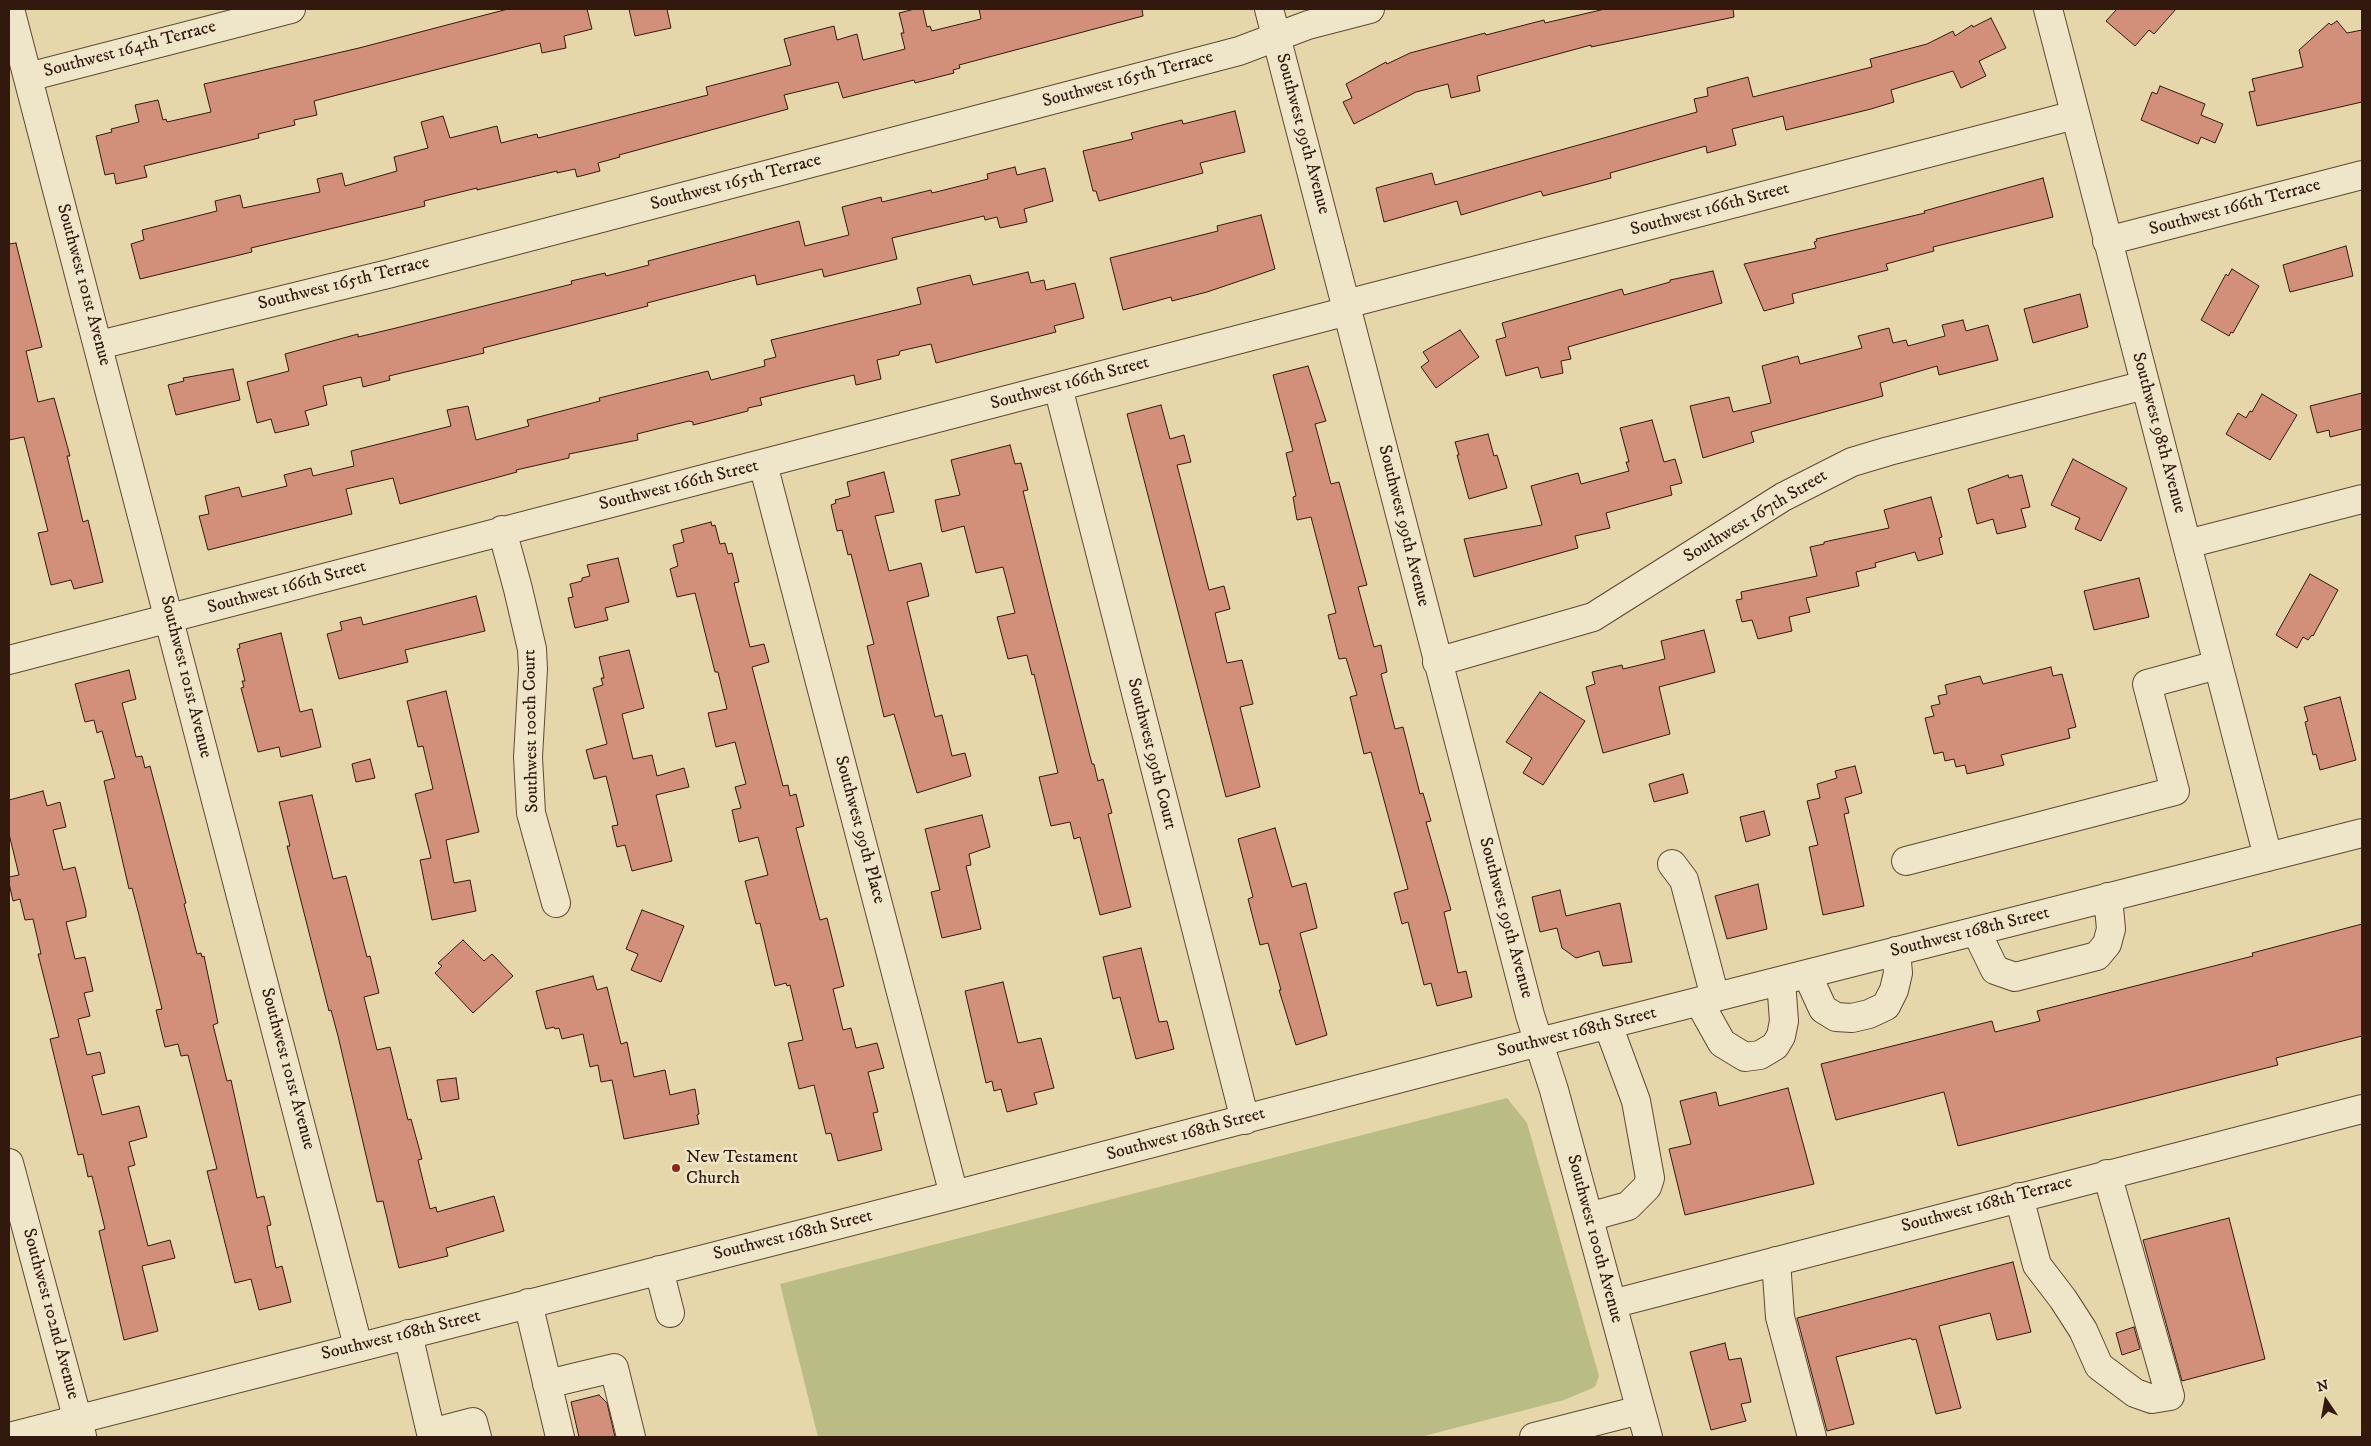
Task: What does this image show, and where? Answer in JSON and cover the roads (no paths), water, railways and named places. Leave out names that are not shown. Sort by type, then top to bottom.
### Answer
[{"type":"street","name":"Southwest 101st Avenue","points":[[10,9],[358,1346]]},
{"type":"street","name":"Southwest 164th Terrace","points":[[28,77],[291,9]]},
{"type":"street","name":"Southwest 99th Avenue","points":[[1269,9],[1538,1042]]},
{"type":"street","name":"Southwest 165th Terrace","points":[[99,345],[388,274],[1123,82],[1239,51],[1308,25],[1370,9]]},
{"type":"street","name":"Southwest 98th Avenue","points":[[2048,9],[2268,857]]},
{"type":"street","name":"Southwest 166th Street","points":[[9,660],[502,530],[1058,387],[1347,307],[2074,115]]},
{"type":"street","name":"Southwest 166th Terrace","points":[[2107,241],[2362,175]]},
{"type":"street","name":"Southwest 167th Street","points":[[1438,662],[1593,617],[1784,497],[1852,462],[2145,385]]},
{"type":"street","name":"Southwest 99th Court","points":[[1058,387],[1245,1120]]},
{"type":"street","name":"Southwest 99th Place","points":[[764,464],[954,1195]]},
{"type":"street","points":[[2186,544],[2362,499]]},
{"type":"street","name":"Southwest 100th Court","points":[[502,530],[532,649],[533,670],[528,757],[531,813],[556,903]]},
{"type":"street","points":[[1906,861],[2175,791],[2147,684],[2217,665]]},
{"type":"street","name":"Southwest 168th Street","points":[[9,1437],[80,1428],[358,1346],[954,1195],[1538,1042],[2362,832]]},
{"type":"street","points":[[1672,864],[1684,880],[1707,999],[1722,1043],[1745,1056],[1760,1055],[1775,1046],[1781,1036],[1784,1021],[1781,980]]},
{"type":"street","points":[[1976,931],[1995,970],[2015,977],[2097,956],[2107,944],[2111,929],[2108,897]]},
{"type":"street","points":[[1807,974],[1823,1008],[1836,1017],[1852,1018],[1869,1014],[1886,1006],[1894,990],[1898,974],[1896,951]]},
{"type":"street","points":[[1589,1217],[1628,1206],[1647,1187],[1650,1178],[1636,1101],[1608,1025]]},
{"type":"street","name":"Southwest 100th Avenue","points":[[1538,1042],[1589,1217],[1648,1437]]},
{"type":"street","name":"Southwest 168th Terrace","points":[[1612,1304],[2106,1174],[2362,1109]]},
{"type":"street","name":"Southwest 102nd Avenue","points":[[9,1163],[80,1428]]},
{"type":"street","points":[[2019,1197],[2037,1265],[2063,1299],[2083,1330],[2099,1366],[2135,1393],[2152,1398],[2170,1396],[2106,1174]]},
{"type":"street","points":[[1776,1261],[1780,1317],[1812,1437]]},
{"type":"street","points":[[659,1270],[670,1313]]},
{"type":"street","points":[[528,1303],[560,1437]]},
{"type":"street","points":[[408,1334],[424,1436],[473,1422],[477,1437]]},
{"type":"street","points":[[547,1384],[614,1368],[631,1437]]},
{"type":"street","points":[[1534,1437],[1640,1410]]},
{"type":"place","name":"New Testament Church","points":[[676,1168]]}]
